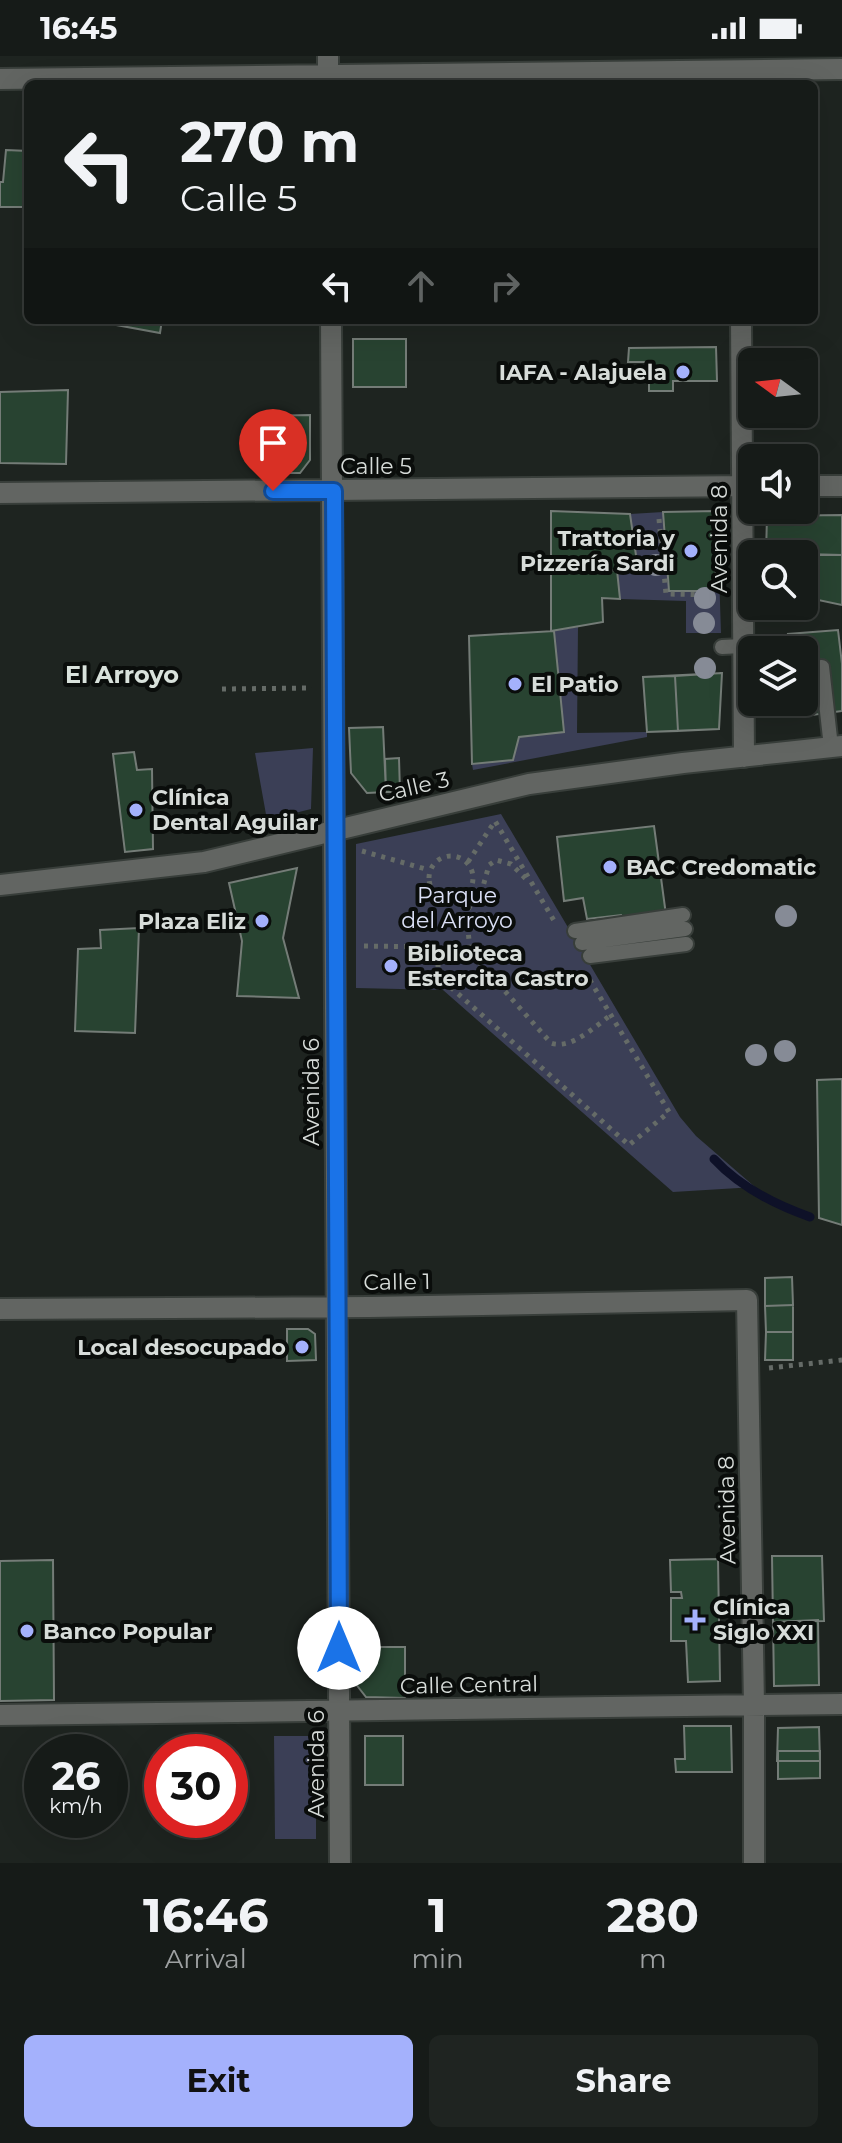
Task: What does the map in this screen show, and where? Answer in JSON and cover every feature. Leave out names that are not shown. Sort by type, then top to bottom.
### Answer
[{"type":"street","points":[[0,79],[328,72],[842,69]]},
{"type":"street","name":"Avenida 6","points":[[331,324],[340,1863]]},
{"type":"street","name":"Avenida 8","points":[[741,324],[746,444]]},
{"type":"street","name":"Calle 5","points":[[0,493],[738,486]]},
{"type":"street","points":[[818,486],[842,486]]},
{"type":"street","name":"Avenida 8","points":[[743,636],[747,524]]},
{"type":"street","name":"Avenida 8","points":[[744,757],[745,716]]},
{"type":"street","name":"Calle 3","points":[[0,885],[204,862],[529,784],[836,746]]},
{"type":"street","name":"Avenida 8","points":[[747,1300],[754,1863]]},
{"type":"street","name":"Calle 1","points":[[0,1309],[747,1300]]},
{"type":"street","name":"Calle Central","points":[[0,1715],[842,1704]]},
{"type":"lane","points":[[722,647],[738,646]]},
{"type":"lane","points":[[818,667],[822,667],[836,746]]},
{"type":"lane","points":[[582,949],[685,929],[582,949]]},
{"type":"path","points":[[659,519],[666,594],[720,595]]},
{"type":"path","points":[[222,689],[333,687]]},
{"type":"path","points":[[468,862],[495,821],[557,926]]},
{"type":"path","points":[[362,851],[429,870]]},
{"type":"path","points":[[446,855],[468,862],[473,883],[465,895],[452,900],[438,896],[429,885],[429,870],[433,863],[446,855]]},
{"type":"path","points":[[466,910],[482,890],[489,865],[496,860],[511,864],[534,887]]},
{"type":"path","points":[[465,895],[470,952],[551,1043],[558,1046],[570,1043],[611,1015]]},
{"type":"path","points":[[364,946],[438,947],[438,976],[629,1145],[669,1112],[611,1015],[582,949]]},
{"type":"path","points":[[748,1370],[842,1360]]},
{"type":"green space","points":[[717,511],[721,633],[686,633],[686,601],[620,599],[617,570],[638,568],[630,514],[663,512],[669,591],[714,591]]},
{"type":"green space","points":[[578,627],[577,733],[647,732],[647,737],[473,770],[472,764],[513,760],[519,737],[563,732],[554,631]]},
{"type":"green space","points":[[313,748],[311,809],[267,820],[255,753]]},
{"type":"green space","name":"Parque del Arroyo","points":[[501,814],[680,1117],[696,1136],[755,1187],[673,1192],[443,990],[356,988],[356,844]]},
{"type":"green space","points":[[274,1736],[316,1736],[316,1839],[275,1839]]},
{"type":"building","points":[[6,150],[24,151],[24,207],[0,207],[0,182],[3,182]]},
{"type":"building","points":[[111,324],[161,324],[160,333]]},
{"type":"building","points":[[353,339],[406,339],[406,387],[353,387]]},
{"type":"building","name":"IAFA - Alajuela","points":[[716,347],[717,381],[673,381],[673,391],[649,391],[649,362],[628,362],[629,348]]},
{"type":"building","points":[[68,390],[66,464],[0,463],[0,392]]},
{"type":"building","points":[[310,415],[310,460],[300,473],[261,473],[261,416]]},
{"type":"building","name":"El Patio","points":[[551,511],[630,514],[638,569],[617,570],[620,599],[602,598],[603,622],[551,631]]},
{"type":"building","name":"El Patio","points":[[551,511],[630,514],[638,569],[551,574]]},
{"type":"building","name":"Trattoria y Pizzería Sardi","points":[[717,511],[715,591],[669,591],[663,512]]},
{"type":"building","name":"Trattoria y Pizzería Sardi","points":[[717,511],[715,591],[669,591],[663,512]]},
{"type":"building","points":[[818,515],[842,515],[842,555],[818,555],[818,540],[766,540],[767,524],[818,524]]},
{"type":"building","points":[[818,554],[842,555],[842,605],[818,600]]},
{"type":"building","points":[[617,570],[620,599],[602,598],[603,622],[551,631],[551,574]]},
{"type":"building","points":[[838,630],[842,711],[818,714],[818,636],[788,634]]},
{"type":"building","name":"El Patio","points":[[554,631],[564,732],[519,737],[513,760],[472,764],[469,636]]},
{"type":"building","name":"El Patio","points":[[722,673],[719,729],[647,732],[643,677]]},
{"type":"building","points":[[722,673],[719,729],[678,731],[675,676]]},
{"type":"building","points":[[675,676],[678,731],[647,732],[643,677]]},
{"type":"building","points":[[383,727],[386,792],[367,793],[351,773],[349,728]]},
{"type":"building","name":"Clínica Dental Aguilar","points":[[134,752],[137,770],[152,769],[153,849],[125,852],[113,754]]},
{"type":"building","points":[[399,758],[400,792],[386,792],[385,759]]},
{"type":"building","name":"BAC Credomatic","points":[[654,826],[671,952],[626,958],[621,915],[587,919],[583,898],[564,901],[557,837]]},
{"type":"building","name":"Plaza Eliz","points":[[297,868],[283,938],[299,998],[237,996],[242,941],[229,883]]},
{"type":"building","points":[[139,928],[135,1033],[75,1031],[78,949],[101,948],[100,930]]},
{"type":"building","points":[[842,1079],[842,1225],[819,1218],[817,1080]]},
{"type":"building","points":[[792,1277],[793,1305],[765,1306],[765,1278]]},
{"type":"building","points":[[793,1305],[793,1332],[766,1332],[765,1306]]},
{"type":"building","name":"Local desocupado","points":[[287,1329],[308,1329],[315,1334],[316,1360],[287,1361]]},
{"type":"building","points":[[766,1332],[793,1332],[793,1360],[765,1360]]},
{"type":"building","points":[[772,1556],[822,1556],[824,1621],[773,1622]]},
{"type":"building","name":"Clínica Siglo XXI","points":[[718,1559],[720,1681],[688,1682],[686,1641],[671,1641],[671,1598],[682,1598],[681,1592],[671,1592],[670,1560]]},
{"type":"building","name":"Banco Popular","points":[[53,1560],[54,1700],[0,1701],[0,1561]]},
{"type":"building","points":[[818,1620],[819,1685],[774,1686],[773,1622]]},
{"type":"building","points":[[355,1647],[405,1647],[405,1698],[366,1697],[355,1683]]},
{"type":"building","points":[[684,1726],[731,1726],[732,1772],[676,1772],[675,1759],[685,1759]]},
{"type":"building","points":[[819,1727],[820,1761],[777,1761],[778,1728]]},
{"type":"building","points":[[365,1736],[403,1736],[403,1785],[365,1785]]},
{"type":"building","points":[[778,1751],[820,1751],[820,1778],[778,1779]]},
{"type":"waterway","points":[[714,1159],[759,1194],[810,1217]]},
{"type":"place","name":"IAFA - Alajuela","points":[[683,372]]},
{"type":"place","name":"Trattoria y Pizzería Sardi","points":[[691,551]]},
{"type":"place","name":"El Patio","points":[[515,684]]},
{"type":"place","name":"Clínica Dental Aguilar","points":[[136,810]]},
{"type":"place","name":"BAC Credomatic","points":[[610,867]]},
{"type":"place","name":"Plaza Eliz","points":[[262,921]]},
{"type":"place","name":"Biblioteca Estercita Castro","points":[[391,966]]},
{"type":"place","name":"Local desocupado","points":[[302,1347]]},
{"type":"place","name":"Clínica Siglo XXI","points":[[695,1620]]},
{"type":"place","name":"Banco Popular","points":[[27,1631]]},
{"type":"district","name":"El Arroyo","points":[[122,674]]},
{"type":"route","points":[[273,491],[334,491],[333,830],[339,1648]]}]
